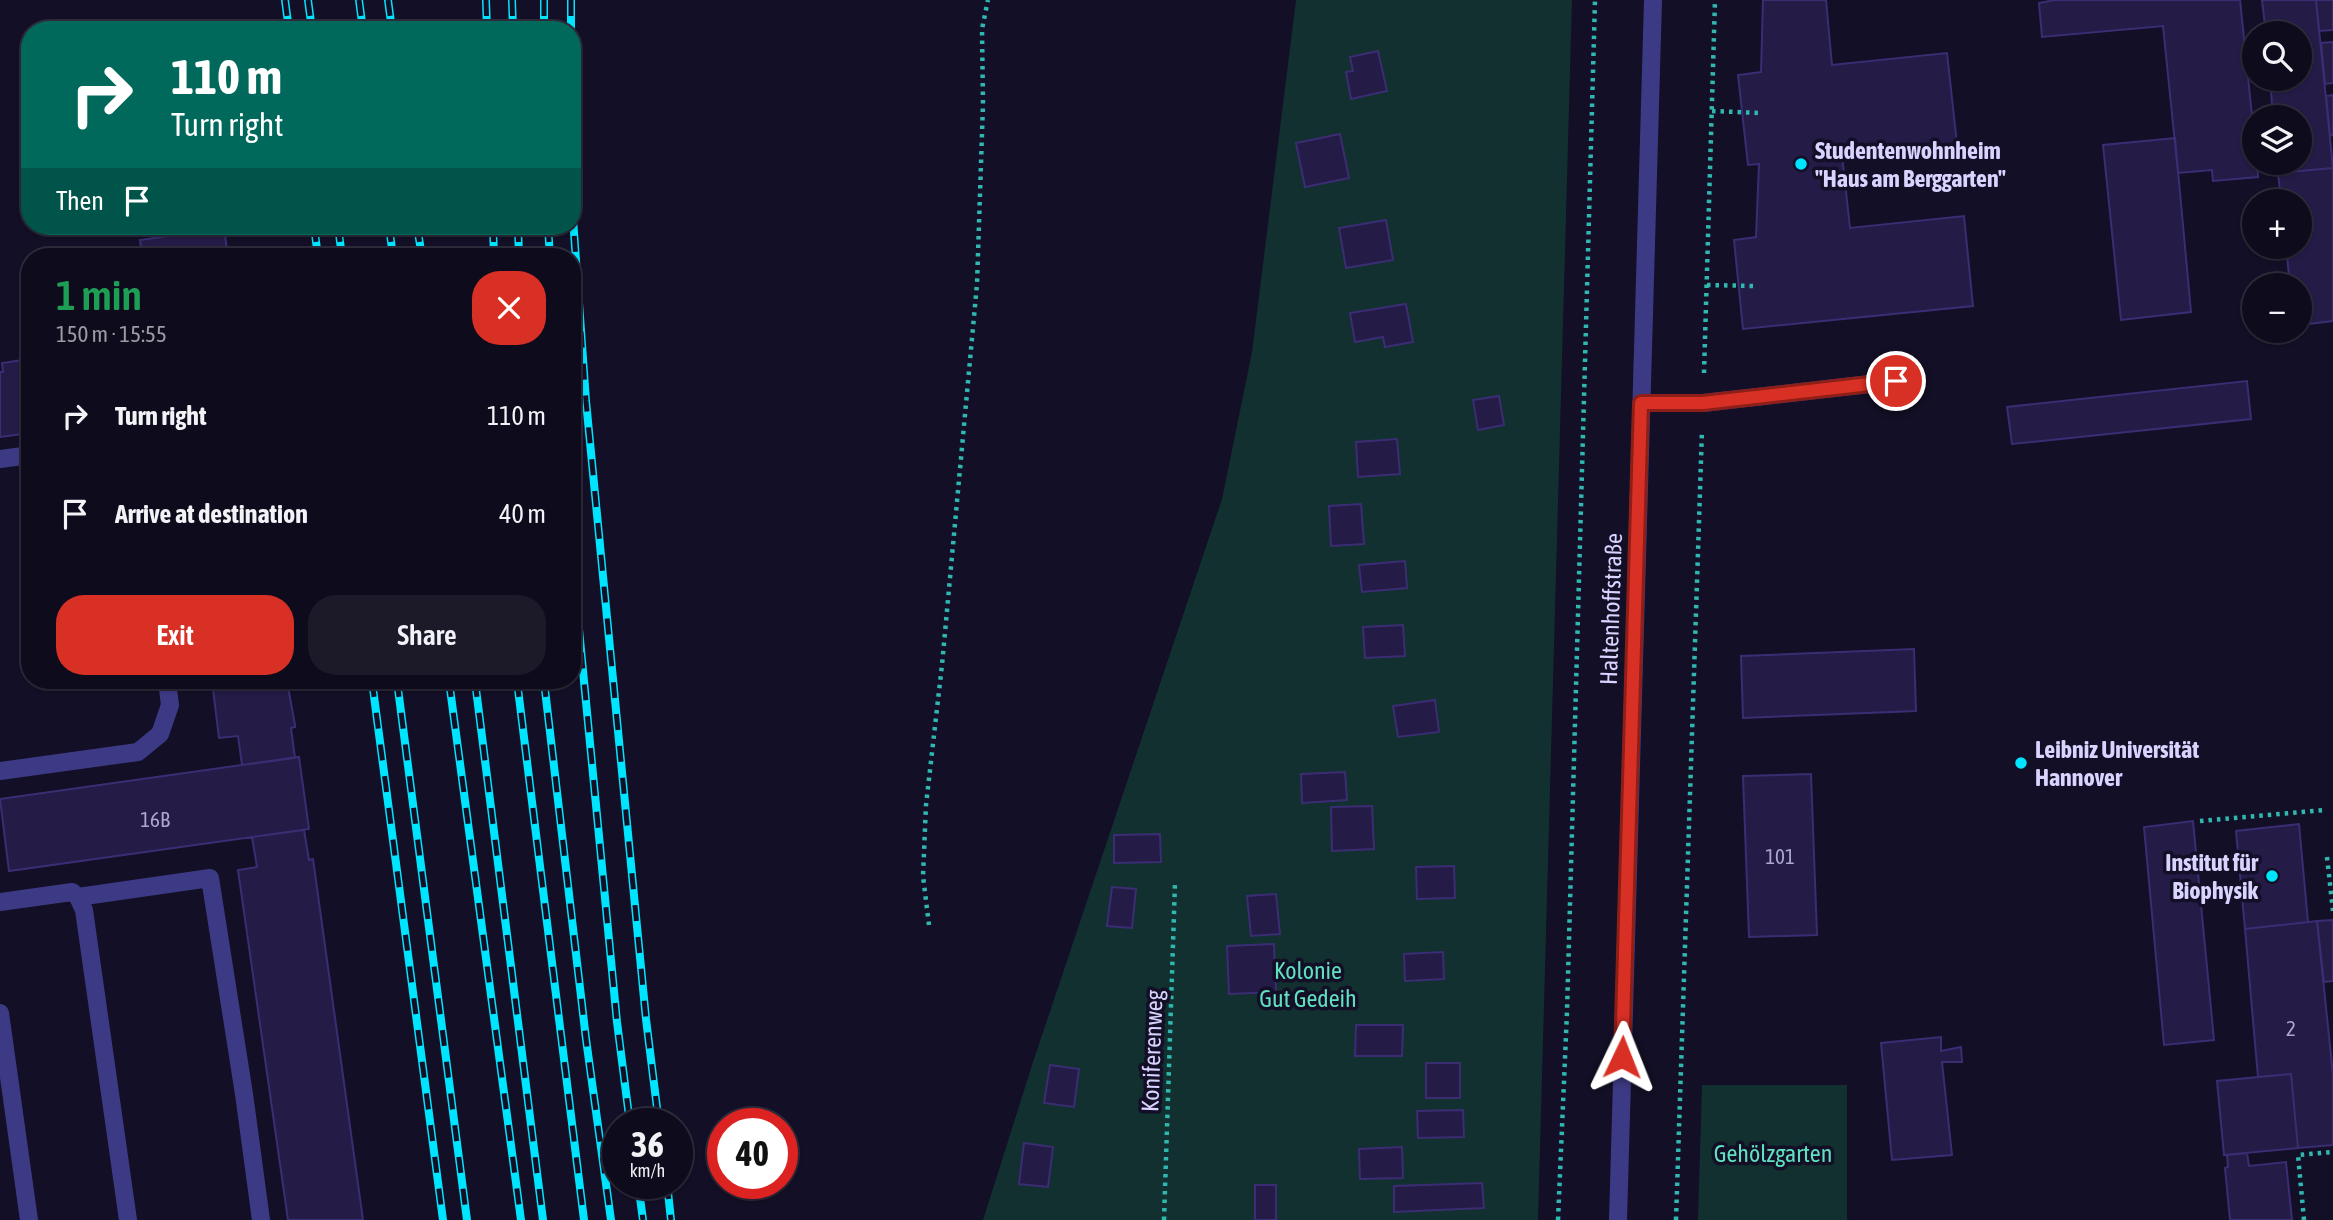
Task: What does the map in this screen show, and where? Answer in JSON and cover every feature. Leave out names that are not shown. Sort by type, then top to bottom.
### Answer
[{"type":"street","name":"Haltenhoffstraße","points":[[1618,1220],[1653,0]]},
{"type":"street","points":[[1641,403],[1703,403],[1896,381]]},
{"type":"street","points":[[0,459],[21,457]]},
{"type":"street","points":[[0,771],[138,752],[160,734],[170,705],[168,689]]},
{"type":"street","points":[[78,897],[210,878],[237,1043],[261,1220]]},
{"type":"street","points":[[0,902],[72,892],[84,909],[128,1220]]},
{"type":"street","points":[[0,1013],[29,1220]]},
{"type":"path","points":[[929,925],[923,876],[926,805],[942,665],[977,284],[983,104],[982,29],[988,0]]},
{"type":"path","points":[[1558,1220],[1567,1012],[1595,0]]},
{"type":"path","points":[[1676,1220],[1715,0]]},
{"type":"path","points":[[1712,111],[1760,113]]},
{"type":"path","points":[[1707,285],[1755,286]]},
{"type":"path","points":[[2200,821],[2324,810]]},
{"type":"path","points":[[2327,857],[2333,911]]},
{"type":"path","name":"Koniferenweg","points":[[1164,1220],[1175,883]]},
{"type":"path","points":[[2304,1220],[2298,1155],[2333,1152]]},
{"type":"green space","name":"Kolonie Gut Gedeih","points":[[1296,0],[1572,0],[1538,1220],[983,1220],[1033,1062],[1222,499],[1252,352]]},
{"type":"green space","name":"Gehölzgarten","points":[[1702,1085],[1847,1085],[1847,1220],[1698,1220]]},
{"type":"building","name":"Studentenwohnheim \"Haus am Berggarten\"","points":[[1763,0],[1826,0],[1832,65],[1947,53],[1957,144],[1842,155],[1850,228],[1964,216],[1973,306],[1743,329],[1734,240],[1756,237],[1759,164],[1748,165],[1738,75],[1761,72]]},
{"type":"building","points":[[2055,0],[2240,0],[2242,91],[2249,91],[2251,105],[2242,105],[2242,175],[2258,177],[2213,181],[2212,170],[2178,173],[2163,26],[2042,37],[2039,3]]},
{"type":"building","points":[[2262,0],[2316,0],[2333,168],[2312,170],[2312,105],[2272,105],[2271,91],[2312,91],[2312,21],[2265,21]]},
{"type":"building","points":[[2316,0],[2333,0],[2333,30],[2319,31]]},
{"type":"building","points":[[2333,42],[2333,83],[2325,84],[2321,43]]},
{"type":"building","points":[[1378,51],[1387,91],[1351,99],[1346,72],[1353,71],[1350,57]]},
{"type":"building","points":[[2333,95],[2333,135],[2330,136],[2326,96]]},
{"type":"building","points":[[1340,134],[1349,178],[1305,187],[1296,143]]},
{"type":"building","points":[[2175,138],[2191,312],[2121,320],[2103,145]]},
{"type":"building","points":[[2333,168],[2333,321],[2312,324],[2312,273],[2289,273],[2287,259],[2312,259],[2312,189],[2280,189],[2278,175],[2312,175],[2312,170]]},
{"type":"building","points":[[1386,220],[1393,260],[1346,268],[1339,228]]},
{"type":"building","points":[[175,235],[225,235],[227,248],[141,248],[140,240]]},
{"type":"building","points":[[1406,304],[1413,342],[1385,347],[1383,337],[1355,342],[1350,313]]},
{"type":"building","points":[[21,360],[21,434],[0,437],[0,372],[3,372],[2,363]]},
{"type":"building","points":[[2247,381],[2251,419],[2012,444],[2007,407]]},
{"type":"building","points":[[1499,396],[1504,425],[1478,430],[1473,400]]},
{"type":"building","points":[[1397,439],[1400,474],[1358,477],[1356,442]]},
{"type":"building","points":[[1361,504],[1364,544],[1331,546],[1329,506]]},
{"type":"building","points":[[1405,561],[1407,588],[1362,592],[1359,565]]},
{"type":"building","points":[[1403,625],[1405,656],[1365,658],[1363,627]]},
{"type":"building","points":[[1914,649],[1916,711],[1743,718],[1741,656]]},
{"type":"building","points":[[213,689],[288,689],[295,725],[291,728],[295,758],[242,765],[238,736],[219,738]]},
{"type":"building","points":[[1435,700],[1439,732],[1398,737],[1393,706]]},
{"type":"building","points":[[299,757],[309,829],[9,871],[0,799]]},
{"type":"building","points":[[1345,772],[1347,800],[1302,803],[1301,774]]},
{"type":"building","points":[[1811,774],[1817,935],[1749,937],[1743,776]]},
{"type":"building","points":[[1372,806],[1374,849],[1332,851],[1331,807]]},
{"type":"building","points":[[2193,821],[2214,1040],[2164,1045],[2144,827]]},
{"type":"building","name":"Institut für Biophysik","points":[[2299,824],[2308,922],[2245,929],[2236,831]]},
{"type":"building","points":[[304,830],[309,860],[313,859],[363,1220],[288,1220],[238,870],[257,867],[252,837]]},
{"type":"building","points":[[1160,834],[1161,862],[1114,863],[1114,835]]},
{"type":"building","points":[[1454,866],[1455,898],[1417,899],[1416,867]]},
{"type":"building","points":[[1112,887],[1136,889],[1132,928],[1107,926]]},
{"type":"building","points":[[1276,894],[1280,934],[1251,936],[1247,896]]},
{"type":"building","name":"Institut für Biophysik","points":[[2333,920],[2333,981],[2324,982],[2317,921]]},
{"type":"building","points":[[2317,921],[2333,1075],[2333,1145],[2298,1148],[2291,1074],[2258,1077],[2245,929]]},
{"type":"building","points":[[1274,944],[1276,992],[1229,994],[1227,946]]},
{"type":"building","points":[[1443,952],[1444,979],[1405,981],[1404,954]]},
{"type":"building","points":[[1356,1025],[1403,1025],[1402,1056],[1355,1056]]},
{"type":"building","points":[[1941,1037],[1941,1051],[1961,1047],[1962,1062],[1942,1062],[1952,1155],[1892,1160],[1881,1043]]},
{"type":"building","points":[[1426,1063],[1460,1063],[1460,1098],[1426,1098]]},
{"type":"building","points":[[1050,1065],[1079,1069],[1074,1107],[1044,1103]]},
{"type":"building","points":[[2291,1074],[2298,1148],[2224,1155],[2217,1081]]},
{"type":"building","points":[[1463,1110],[1464,1137],[1418,1138],[1417,1111]]},
{"type":"building","points":[[1024,1143],[1053,1147],[1048,1187],[1019,1184]]},
{"type":"building","points":[[1402,1147],[1403,1178],[1360,1179],[1359,1149]]},
{"type":"building","points":[[2247,1153],[2249,1166],[2286,1162],[2292,1220],[2230,1220],[2225,1168],[2228,1167],[2227,1155]]},
{"type":"building","points":[[1482,1183],[1484,1208],[1394,1212],[1394,1186]]},
{"type":"building","points":[[1255,1185],[1276,1185],[1276,1220],[1255,1220]]},
{"type":"railway","points":[[285,0],[288,21]]},
{"type":"railway","points":[[308,0],[311,21]]},
{"type":"railway","points":[[359,0],[362,21]]},
{"type":"railway","points":[[388,0],[391,21]]},
{"type":"railway","points":[[486,0],[487,21]]},
{"type":"railway","points":[[512,0],[513,21]]},
{"type":"railway","points":[[544,0],[544,21]]},
{"type":"railway","points":[[571,0],[571,21]]},
{"type":"railway","points":[[315,235],[317,248]]},
{"type":"railway","points":[[339,235],[341,248]]},
{"type":"railway","points":[[390,235],[392,248]]},
{"type":"railway","points":[[418,235],[421,248]]},
{"type":"railway","points":[[493,235],[494,248]]},
{"type":"railway","points":[[518,235],[519,248]]},
{"type":"railway","points":[[549,235],[549,248]]},
{"type":"railway","points":[[574,235],[575,248]]},
{"type":"railway","points":[[581,331],[646,1019],[657,1108]]},
{"type":"railway","points":[[581,650],[617,1022],[628,1108]]},
{"type":"railway","points":[[373,689],[443,1220]]},
{"type":"railway","points":[[398,689],[467,1220]]},
{"type":"railway","points":[[450,689],[521,1220]]},
{"type":"railway","points":[[476,689],[543,1220]]},
{"type":"railway","points":[[518,689],[584,1220]]},
{"type":"railway","points":[[545,689],[586,1039],[611,1220]]},
{"type":"railway","points":[[640,1199],[643,1220]]},
{"type":"railway","points":[[669,1199],[671,1220]]},
{"type":"place","name":"Studentenwohnheim \"Haus am Berggarten\"","points":[[1801,164]]},
{"type":"place","name":"Leibniz Universität Hannover","points":[[2021,763]]},
{"type":"place","name":"Institut für Biophysik","points":[[2272,876]]},
{"type":"route","points":[[1622,1057],[1641,403],[1703,403],[1896,381]]}]
